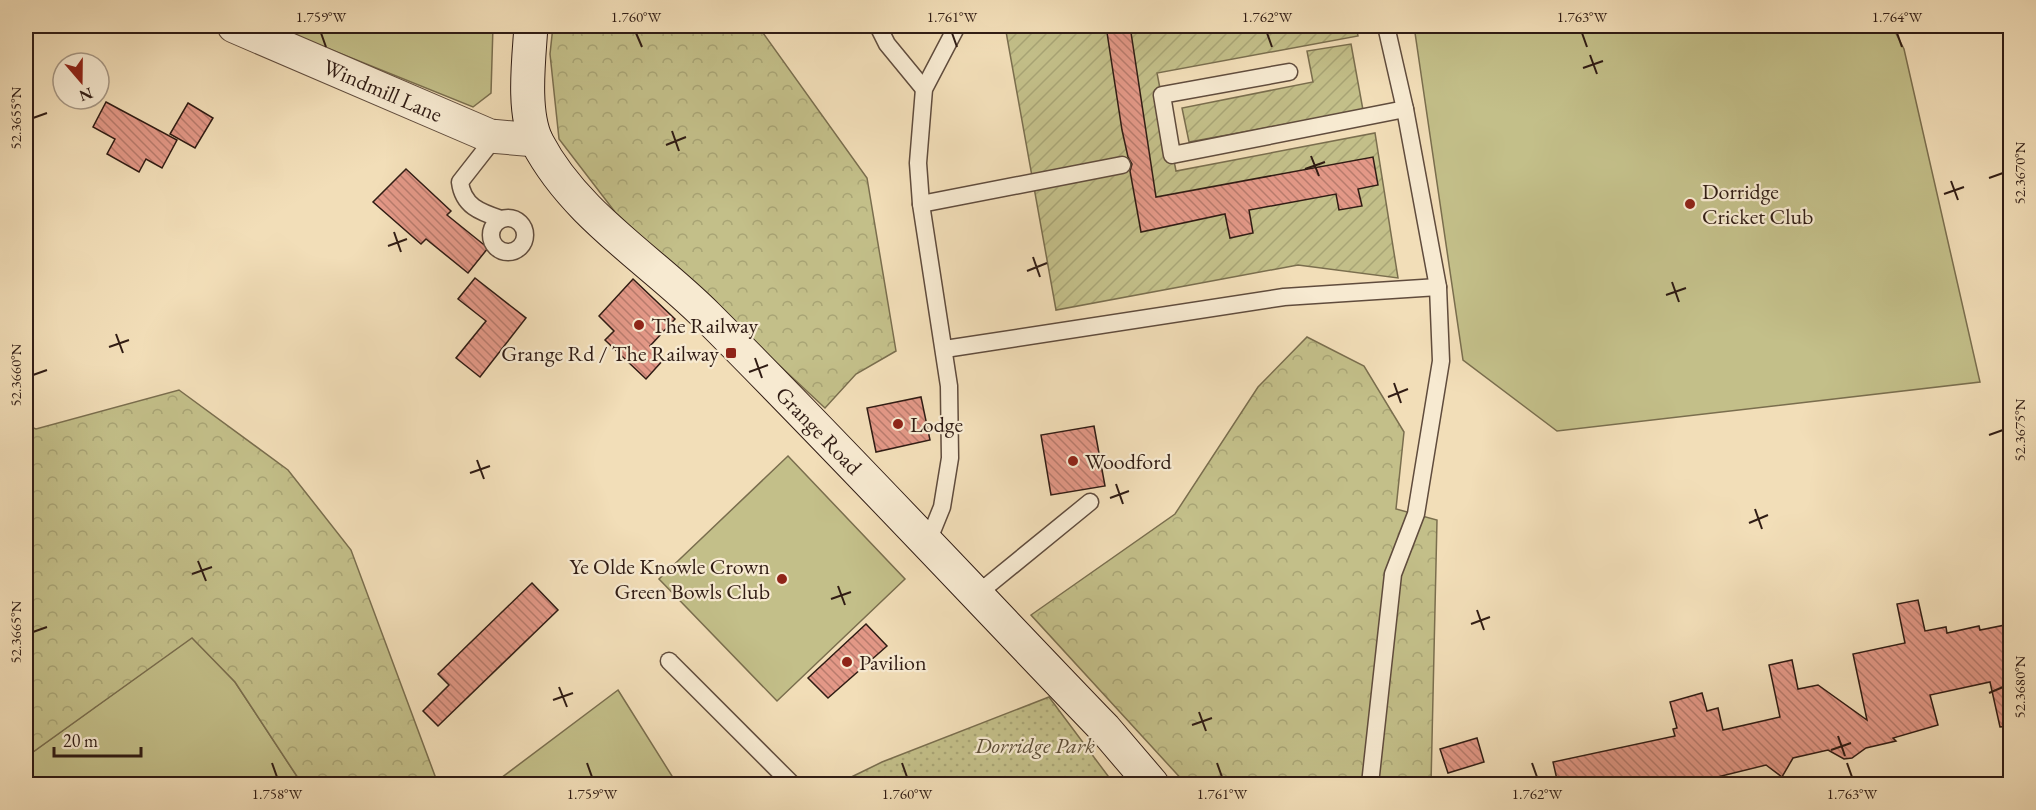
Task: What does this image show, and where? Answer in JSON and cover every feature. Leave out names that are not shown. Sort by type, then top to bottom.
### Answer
[{"type":"main road","name":"Windmill Lane","points":[[234,26],[496,136],[536,140]]},
{"type":"main road","name":"Grange Road","points":[[531,26],[528,80],[532,129],[549,161],[597,219],[705,314],[1105,729],[1142,781]]},
{"type":"lane","points":[[878,26],[887,44],[924,89]]},
{"type":"lane","points":[[927,544],[942,507],[950,458],[949,386],[921,204],[918,163],[924,89],[957,26]]},
{"type":"lane","points":[[1371,784],[1394,574],[1416,514],[1441,361],[1438,287],[1405,109],[1386,26]]},
{"type":"lane","points":[[1289,72],[1162,95],[1166,157],[1405,109]]},
{"type":"lane","points":[[496,136],[460,182],[461,192],[467,202],[479,212],[501,219]]},
{"type":"lane","points":[[921,204],[1122,165]]},
{"type":"lane","points":[[945,349],[1284,297],[1438,287]]},
{"type":"lane","points":[[976,595],[1090,502]]},
{"type":"lane","points":[[669,661],[792,784]]},
{"type":"green space","points":[[272,26],[493,26],[491,93],[473,107]]},
{"type":"green space","points":[[553,26],[758,26],[867,178],[896,351],[856,374],[825,408],[615,212],[559,139],[550,54]]},
{"type":"green space","points":[[1005,26],[1356,26],[1358,36],[1157,73],[1176,171],[1375,133],[1398,278],[1298,265],[1056,310]]},
{"type":"green space","name":"Dorridge Cricket Club","points":[[1414,26],[1892,26],[1904,49],[1980,382],[1557,431],[1463,360]]},
{"type":"green space","points":[[1351,44],[1363,110],[1189,142],[1182,108],[1313,82],[1307,51]]},
{"type":"green space","points":[[1307,337],[1364,366],[1404,432],[1396,509],[1437,520],[1431,784],[1186,784],[1031,615],[1175,514],[1258,387]]},
{"type":"green space","points":[[179,390],[288,470],[351,550],[438,784],[302,784],[235,682],[192,638],[26,757],[26,425],[36,429]]},
{"type":"green space","name":"Ye Olde Knowle Crown Green Bowls Club","points":[[788,456],[905,579],[777,701],[659,579]]},
{"type":"green space","points":[[192,637],[235,682],[302,784],[26,784],[26,757]]},
{"type":"green space","points":[[618,690],[677,784],[493,784]]},
{"type":"green space","name":"Dorridge Park","points":[[1049,697],[1114,784],[837,784],[882,762]]},
{"type":"building","points":[[1106,26],[1130,26],[1156,197],[1373,157],[1378,185],[1358,189],[1362,206],[1339,210],[1336,194],[1249,210],[1253,233],[1230,238],[1225,214],[1141,232],[1130,171],[1132,164],[1128,157],[1122,130]]},
{"type":"building","points":[[188,103],[213,118],[195,148],[170,134]]},
{"type":"building","points":[[111,105],[177,140],[162,168],[146,159],[139,172],[107,154],[115,139],[93,127],[101,111],[111,111]]},
{"type":"building","points":[[406,169],[451,211],[447,215],[488,248],[468,273],[426,239],[421,244],[373,202]]},
{"type":"building","points":[[475,278],[526,318],[480,377],[456,358],[486,321],[458,299]]},
{"type":"building","name":"The Railway","points":[[633,279],[675,319],[650,346],[664,359],[646,379],[605,340],[614,331],[599,316]]},
{"type":"building","name":"Lodge","points":[[921,397],[930,440],[876,452],[867,408]]},
{"type":"building","name":"Woodford","points":[[1094,426],[1105,486],[1051,495],[1041,435]]},
{"type":"building","points":[[532,583],[558,610],[438,726],[423,711],[449,685],[438,674]]},
{"type":"building","points":[[1918,600],[1925,631],[1946,627],[1947,633],[1979,626],[1980,630],[2010,624],[2010,726],[2000,727],[1990,682],[1930,695],[1938,725],[1893,738],[1896,741],[1866,748],[1852,758],[1844,759],[1828,750],[1793,758],[1782,777],[1766,765],[1689,784],[1558,784],[1553,762],[1675,736],[1673,729],[1677,728],[1670,702],[1702,693],[1707,711],[1718,708],[1723,730],[1780,717],[1769,665],[1792,660],[1798,689],[1818,685],[1867,720],[1853,654],[1905,643],[1897,604]]},
{"type":"building","name":"Pavilion","points":[[866,624],[887,646],[828,698],[808,678]]},
{"type":"building","points":[[1477,738],[1484,762],[1448,773],[1440,749]]},
{"type":"place","name":"Dorridge Cricket Club","points":[[1690,204]]},
{"type":"place","name":"The Railway","points":[[639,325]]},
{"type":"place","name":"Grange Rd / The Railway","points":[[731,353]]},
{"type":"place","name":"Lodge","points":[[898,424]]},
{"type":"place","name":"Woodford","points":[[1073,461]]},
{"type":"place","name":"Ye Olde Knowle Crown Green Bowls Club","points":[[782,579]]},
{"type":"place","name":"Pavilion","points":[[847,662]]}]
